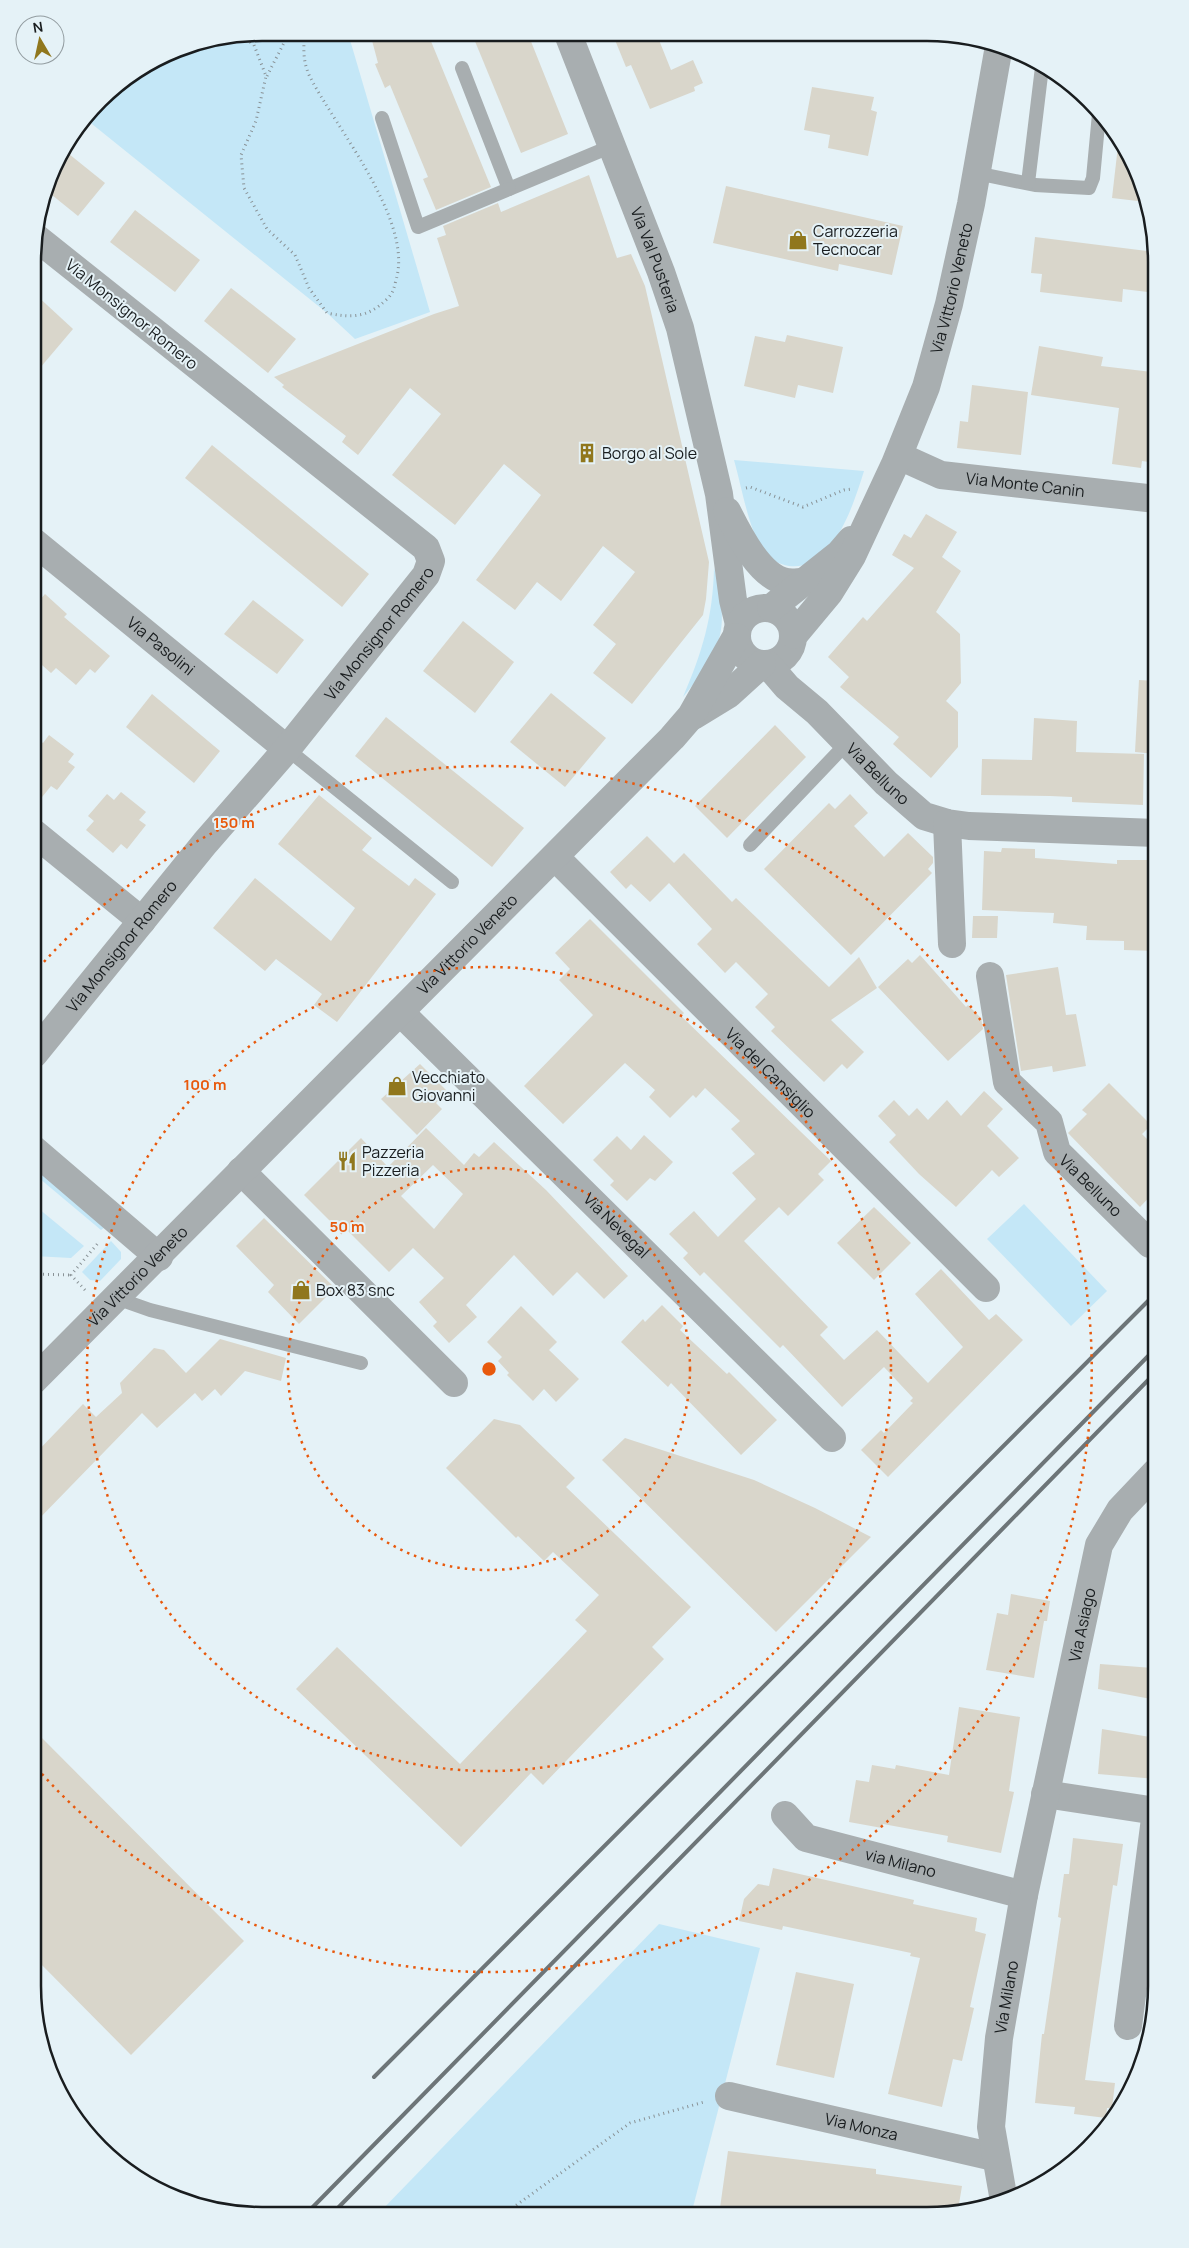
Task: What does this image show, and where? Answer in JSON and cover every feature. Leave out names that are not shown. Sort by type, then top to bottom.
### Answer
[{"type":"street","name":"Via Val Pusteria","points":[[571,41],[661,272],[680,328],[719,494],[738,631]]},
{"type":"street","name":"Via Vittorio Veneto","points":[[41,1374],[110,1304],[159,1258],[242,1171],[692,716],[729,694],[765,665],[786,656],[792,642],[829,593],[852,556],[899,456],[926,387],[938,351],[950,304],[998,53]]},
{"type":"street","name":"Via Monsignor Romero","points":[[41,1045],[205,843],[287,749],[426,575],[431,561],[426,548],[42,243]]},
{"type":"street","name":"Via Monte Canin","points":[[899,456],[941,476],[1148,498]]},
{"type":"street","name":"Via Val Pusteria","points":[[719,494],[739,536],[765,570],[786,582],[802,582]]},
{"type":"street","name":"Via Vittorio Veneto","points":[[692,716],[738,631],[744,616],[752,611],[771,608],[839,554],[868,520]]},
{"type":"street","name":"Via Pasolini","points":[[41,548],[287,749]]},
{"type":"street","points":[[771,608],[780,611],[787,618],[792,642]]},
{"type":"street","points":[[738,631],[738,645],[747,658],[765,665]]},
{"type":"street","name":"Via Belluno","points":[[792,642],[805,690],[817,712]]},
{"type":"street","name":"Via Belluno","points":[[765,665],[787,687],[817,712],[886,783],[924,816],[947,824],[1148,833]]},
{"type":"street","points":[[947,824],[952,944]]},
{"type":"street","points":[[41,839],[142,921]]},
{"type":"street","name":"Via del Cansiglio","points":[[555,856],[986,1288]]},
{"type":"street","name":"Via Belluno","points":[[990,976],[1007,1082],[1049,1122],[1057,1152],[1148,1242]]},
{"type":"street","name":"Via Nevegal","points":[[400,1012],[832,1438]]},
{"type":"street","points":[[41,1156],[159,1258]]},
{"type":"street","points":[[242,1171],[454,1383]]},
{"type":"street","name":"Via Asiago","points":[[1045,1794],[1099,1545],[1120,1510],[1148,1480]]},
{"type":"street","points":[[1045,1794],[1148,1810]]},
{"type":"street","name":"Via Milano","points":[[1002,2193],[994,2157],[991,2128],[992,2098],[999,2038],[1024,1894],[1045,1794]]},
{"type":"street","name":"via Milano","points":[[786,1815],[806,1838],[1024,1894]]},
{"type":"street","points":[[1128,2026],[1148,1872]]},
{"type":"street","name":"Via Monza","points":[[729,2096],[994,2157]]},
{"type":"lane","points":[[462,68],[509,189]]},
{"type":"lane","points":[[1028,183],[1041,74]]},
{"type":"lane","points":[[382,118],[418,227],[612,146]]},
{"type":"lane","points":[[976,173],[1028,183],[1089,188],[1093,178],[1099,124]]},
{"type":"lane","points":[[750,845],[847,743]]},
{"type":"lane","points":[[287,749],[452,882]]},
{"type":"lane","points":[[110,1304],[150,1310],[361,1363]]},
{"type":"path","points":[[285,41],[266,76],[256,121],[240,154],[244,188],[266,229],[295,255],[309,288],[327,313],[350,318],[379,307],[392,295],[399,270],[398,244],[380,197],[354,147],[309,76],[303,51],[304,41]]},
{"type":"path","points":[[250,42],[254,45],[266,76]]},
{"type":"path","points":[[719,494],[750,487],[803,507],[844,490],[887,482]]},
{"type":"path","points":[[71,1276],[99,1242],[92,1236]]},
{"type":"path","points":[[41,1274],[71,1276],[110,1304]]},
{"type":"path","points":[[514,2207],[630,2122],[729,2096]]},
{"type":"shaded area","points":[[263,41],[350,41],[430,312],[355,339],[327,313],[91,123],[96,117],[128,87],[152,71],[191,53],[234,43]]},
{"type":"shaded area","points":[[734,460],[864,471],[847,517],[829,547],[818,558],[804,565],[789,566],[771,559],[763,551],[749,519]]},
{"type":"shaded area","points":[[714,568],[722,607],[722,623],[719,638],[715,652],[707,666],[683,697],[701,650],[709,619]]},
{"type":"shaded area","points":[[41,1173],[105,1227],[101,1230],[41,1180]]},
{"type":"shaded area","points":[[1024,1204],[1107,1291],[1071,1326],[987,1239]]},
{"type":"shaded area","points":[[41,1211],[84,1246],[71,1258],[41,1256]]},
{"type":"shaded area","points":[[111,1241],[121,1252],[121,1259],[100,1281],[90,1280],[82,1272]]},
{"type":"shaded area","points":[[659,1924],[760,1948],[693,2207],[385,2207]]},
{"type":"building","points":[[372,41],[431,41],[491,187],[436,210],[423,179],[428,177],[390,85],[385,88],[375,64],[378,63]]},
{"type":"building","points":[[475,41],[531,41],[568,134],[521,153]]},
{"type":"building","points":[[615,41],[659,41],[671,70],[693,60],[703,83],[694,87],[695,91],[650,109],[631,65],[626,67]]},
{"type":"building","points":[[812,87],[874,97],[871,110],[877,112],[868,156],[828,148],[830,135],[804,130]]},
{"type":"building","points":[[1117,151],[1131,178],[1139,201],[1112,198]]},
{"type":"building","points":[[70,155],[105,183],[78,216],[52,195]]},
{"type":"building","points":[[589,175],[617,258],[631,254],[645,286],[709,562],[703,615],[632,704],[593,673],[616,644],[593,625],[635,572],[603,546],[561,601],[537,582],[515,610],[476,580],[541,495],[504,464],[455,525],[392,475],[441,414],[410,388],[358,455],[342,442],[346,436],[282,387],[284,385],[274,377],[459,306],[437,238],[446,235],[443,226],[498,203],[501,212]]},
{"type":"building","points":[[726,186],[903,226],[892,275],[839,264],[838,271],[713,243]]},
{"type":"building","points":[[135,210],[200,260],[175,292],[110,242]]},
{"type":"building","points":[[1035,237],[1147,251],[1148,292],[1123,289],[1122,302],[1040,292],[1042,274],[1031,273]]},
{"type":"building","points":[[231,288],[296,339],[268,373],[204,321]]},
{"type":"building","points":[[41,299],[73,329],[41,367]]},
{"type":"building","points":[[787,335],[843,347],[833,393],[798,385],[795,398],[744,386],[755,336],[785,342]]},
{"type":"building","points":[[1039,346],[1103,357],[1101,366],[1148,372],[1148,462],[1142,461],[1141,468],[1112,464],[1119,408],[1031,395]]},
{"type":"building","points":[[972,385],[1028,392],[1021,455],[957,448],[960,421],[968,422]]},
{"type":"building","points":[[212,445],[369,574],[342,607],[185,478]]},
{"type":"building","points":[[926,514],[957,532],[942,557],[961,571],[936,612],[960,634],[961,683],[946,701],[958,712],[958,747],[931,778],[893,744],[899,737],[840,687],[849,677],[828,657],[863,617],[867,621],[914,568],[892,555],[904,534],[911,538]]},
{"type":"building","points":[[45,594],[67,614],[64,617],[110,656],[95,673],[90,669],[76,685],[56,668],[51,673],[41,664],[41,599]]},
{"type":"building","points":[[253,600],[304,640],[277,674],[224,634]]},
{"type":"building","points":[[463,621],[514,662],[475,713],[423,671]]},
{"type":"building","points":[[1139,680],[1148,681],[1148,753],[1135,752]]},
{"type":"building","points":[[551,693],[606,738],[565,787],[510,742]]},
{"type":"building","points":[[152,694],[220,751],[194,783],[126,727]]},
{"type":"building","points":[[386,717],[524,828],[492,867],[355,756]]},
{"type":"building","points":[[1034,718],[1077,721],[1076,752],[1144,754],[1143,805],[1072,802],[1072,797],[981,795],[982,759],[1032,760]]},
{"type":"building","points":[[775,725],[806,757],[727,838],[695,806]]},
{"type":"building","points":[[49,735],[74,754],[68,762],[75,767],[57,790],[51,786],[41,798],[41,741],[43,743]]},
{"type":"building","points":[[121,792],[146,812],[139,820],[146,825],[127,849],[121,844],[113,853],[86,830],[94,821],[88,816],[107,794],[114,800]]},
{"type":"building","points":[[850,794],[868,813],[854,826],[884,857],[908,833],[933,857],[933,863],[928,869],[932,873],[851,955],[764,869],[829,803],[835,809]]},
{"type":"building","points":[[319,795],[372,838],[362,850],[409,886],[415,878],[436,894],[337,1022],[314,1005],[322,994],[276,959],[265,971],[213,928],[255,878],[331,941],[355,908],[278,844]]},
{"type":"building","points":[[647,836],[674,863],[684,853],[732,902],[736,898],[829,987],[859,957],[877,988],[831,1020],[864,1052],[847,1069],[842,1064],[824,1082],[771,1031],[775,1027],[755,1007],[768,994],[736,962],[725,973],[697,944],[712,929],[669,883],[650,902],[631,884],[626,889],[610,872]]},
{"type":"building","points":[[1002,848],[1035,849],[1035,858],[1117,864],[1117,860],[1148,860],[1148,951],[1124,950],[1124,941],[1086,940],[1087,926],[1053,923],[1054,913],[982,910],[984,851],[1001,852]]},
{"type":"building","points":[[973,916],[998,916],[997,938],[972,938]]},
{"type":"building","points":[[590,919],[684,1013],[681,1016],[831,1161],[818,1174],[824,1180],[788,1216],[779,1207],[744,1241],[828,1327],[820,1335],[844,1360],[877,1330],[928,1383],[963,1347],[915,1294],[941,1269],[989,1320],[996,1314],[1023,1340],[888,1477],[861,1450],[881,1430],[884,1433],[913,1403],[910,1401],[913,1398],[884,1367],[842,1407],[783,1345],[780,1348],[704,1272],[700,1276],[683,1258],[688,1253],[669,1234],[694,1211],[718,1237],[756,1199],[732,1173],[755,1154],[731,1129],[740,1121],[705,1088],[696,1098],[693,1095],[670,1118],[649,1097],[655,1090],[625,1063],[563,1124],[524,1086],[593,1015],[559,980],[570,969],[555,953]]},
{"type":"building","points":[[920,955],[966,1007],[968,1005],[981,1018],[983,1029],[948,1061],[878,987],[908,959],[912,963]]},
{"type":"building","points":[[1058,967],[1066,1015],[1076,1014],[1086,1066],[1053,1072],[1052,1066],[1021,1071],[1006,975]]},
{"type":"building","points":[[420,1064],[447,1091],[436,1103],[442,1109],[417,1135],[381,1099]]},
{"type":"building","points":[[1109,1083],[1148,1122],[1148,1128],[1142,1134],[1148,1140],[1148,1198],[1140,1207],[1068,1133],[1087,1114],[1082,1110]]},
{"type":"building","points":[[984,1091],[1003,1109],[987,1126],[1019,1158],[999,1177],[992,1170],[956,1207],[919,1174],[889,1142],[896,1135],[878,1116],[894,1100],[909,1116],[917,1108],[928,1120],[947,1100],[961,1116]]},
{"type":"building","points":[[426,1128],[464,1165],[474,1153],[479,1157],[494,1142],[546,1190],[628,1276],[604,1299],[577,1272],[553,1296],[514,1255],[466,1305],[477,1317],[449,1343],[433,1326],[437,1322],[419,1302],[444,1278],[413,1248],[389,1272],[341,1224],[337,1228],[304,1195],[361,1138],[388,1167]],"holes":[[[433,1165],[463,1194],[434,1229],[401,1196]]]},
{"type":"building","points":[[644,1135],[673,1162],[655,1181],[650,1178],[627,1201],[610,1185],[614,1181],[593,1160],[617,1136],[631,1150]]},
{"type":"building","points":[[874,1207],[911,1243],[874,1280],[837,1243]]},
{"type":"building","points":[[264,1218],[335,1288],[299,1324],[268,1292],[274,1285],[236,1246]]},
{"type":"building","points":[[662,1305],[683,1326],[680,1330],[727,1374],[729,1372],[777,1420],[741,1455],[671,1383],[668,1387],[621,1342],[643,1319],[645,1322]]},
{"type":"building","points":[[521,1306],[557,1342],[549,1350],[579,1379],[556,1402],[544,1389],[533,1401],[507,1375],[509,1373],[498,1361],[502,1357],[487,1342]]},
{"type":"building","points":[[220,1339],[286,1358],[281,1381],[245,1371],[221,1396],[215,1389],[202,1401],[195,1393],[157,1428],[142,1413],[41,1517],[41,1448],[83,1404],[96,1417],[122,1393],[120,1383],[154,1348],[164,1350],[186,1373]]},
{"type":"building","points":[[494,1419],[520,1425],[575,1478],[566,1487],[691,1607],[652,1647],[664,1659],[543,1785],[531,1773],[461,1847],[296,1689],[337,1647],[460,1764],[587,1631],[575,1620],[599,1595],[553,1552],[544,1561],[518,1536],[516,1538],[446,1468]]},
{"type":"building","points":[[625,1438],[754,1480],[815,1508],[871,1537],[776,1632],[602,1460]]},
{"type":"building","points":[[1011,1594],[1050,1601],[1047,1621],[1044,1621],[1034,1678],[986,1670],[997,1613],[1008,1615]]},
{"type":"building","points":[[1100,1664],[1148,1668],[1148,1698],[1098,1689]]},
{"type":"building","points":[[959,1707],[1020,1717],[1009,1791],[1014,1792],[1001,1853],[947,1842],[948,1836],[883,1824],[882,1828],[849,1822],[856,1780],[869,1782],[872,1765],[895,1769],[896,1765],[949,1775]]},
{"type":"building","points":[[1102,1729],[1148,1737],[1148,1778],[1098,1774]]},
{"type":"building","points":[[41,1737],[244,1941],[131,2055],[41,1964]]},
{"type":"building","points":[[1073,1838],[1123,1844],[1117,1886],[1113,1885],[1085,2080],[1115,2083],[1112,2104],[1110,2108],[1107,2108],[1104,2118],[1074,2114],[1075,2107],[1035,2103],[1042,2034],[1044,2034],[1061,1918],[1058,1917],[1064,1874],[1069,1874]]},
{"type":"building","points":[[773,1868],[914,1900],[913,1904],[977,1918],[975,1931],[986,1934],[970,2007],[974,2008],[962,2061],[953,2059],[942,2107],[888,2094],[920,1958],[910,1956],[911,1953],[783,1926],[782,1930],[739,1921],[744,1899],[758,1884],[769,1886]]},
{"type":"building","points":[[796,1972],[854,1984],[834,2078],[776,2065]]},
{"type":"building","points":[[728,2151],[876,2169],[876,2174],[962,2186],[959,2204],[955,2205],[926,2207],[720,2207]]},
{"type":"railway","points":[[374,2077],[1148,1301]]},
{"type":"railway","points":[[313,2207],[1148,1356]]},
{"type":"railway","points":[[339,2207],[1148,1380]]},
{"type":"place","name":"Carrozzeria Tecnocar","points":[[798,240]]},
{"type":"place","name":"Borgo al Sole","points":[[587,453]]},
{"type":"place","name":"Vecchiato Giovanni","points":[[397,1086]]},
{"type":"place","name":"Pazzeria Pizzeria","points":[[347,1161]]},
{"type":"place","name":"Box 83 snc","points":[[301,1290]]}]
